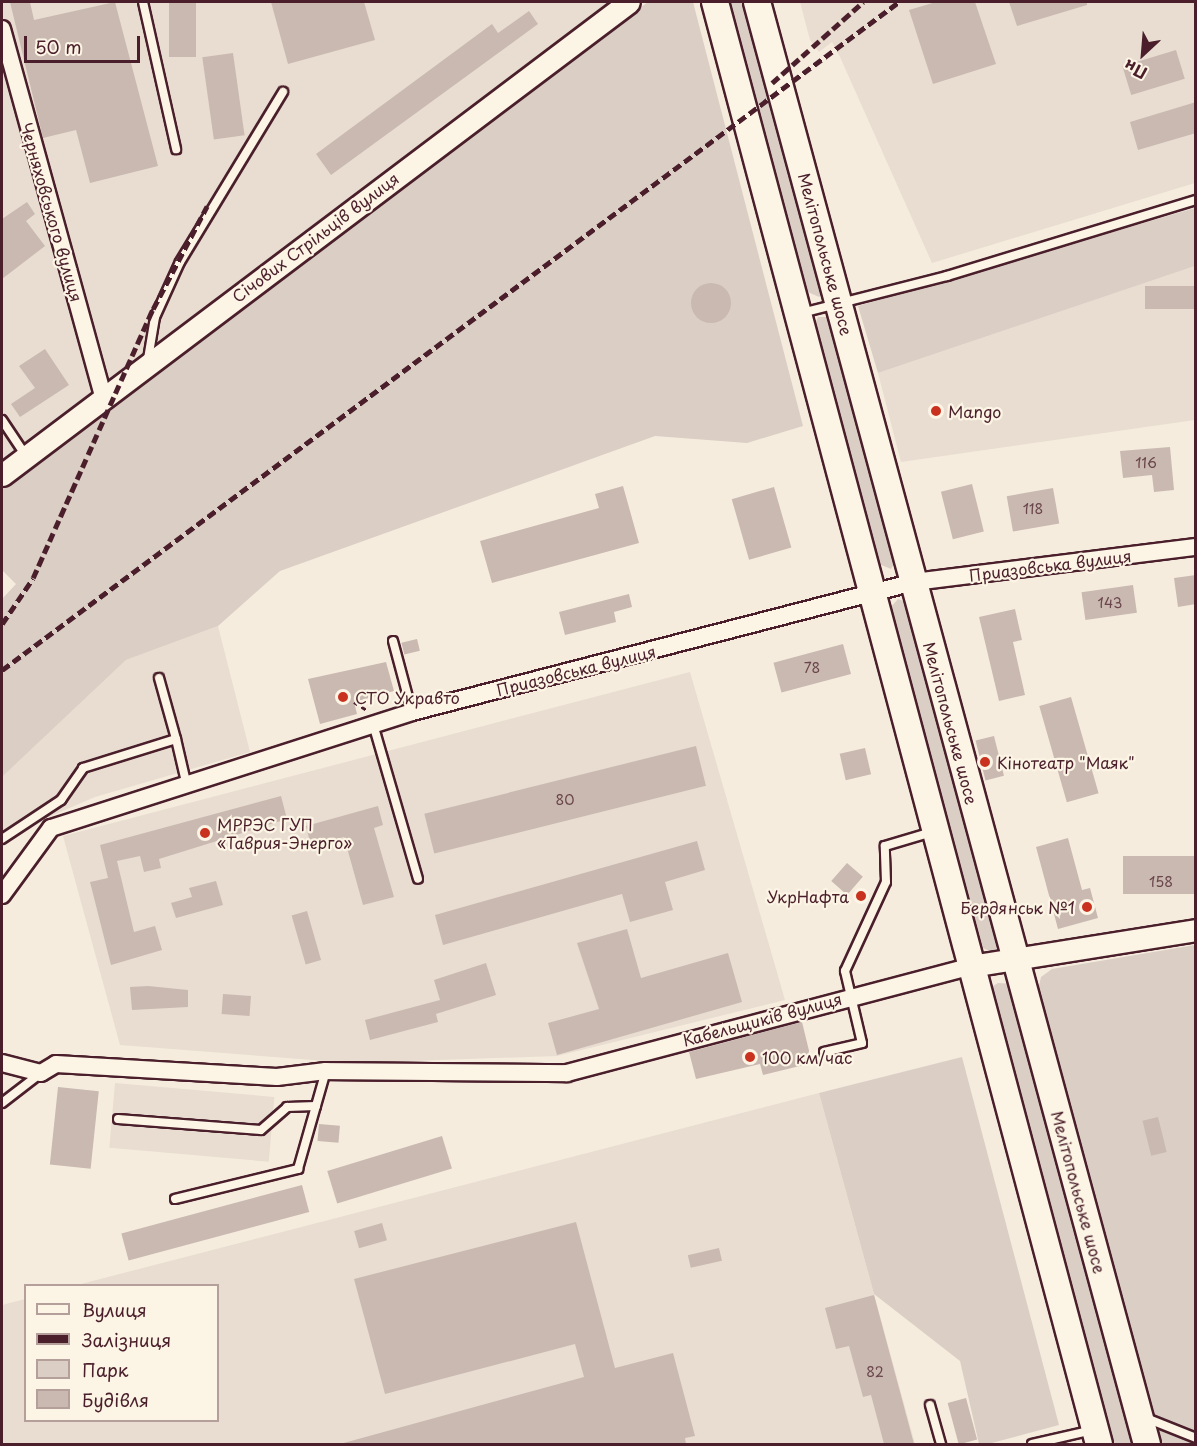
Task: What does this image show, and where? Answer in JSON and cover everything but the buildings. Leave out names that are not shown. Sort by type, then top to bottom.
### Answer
[{"type":"main road","points":[[715,2],[1097,1437]]},
{"type":"main road","name":"Мелітопольське шосе","points":[[757,2],[1147,1444]]},
{"type":"street","name":"Січових Стрільців вулиця","points":[[2,475],[103,396],[629,2]]},
{"type":"street","name":"Черняховського вулиця","points":[[2,29],[103,396]]},
{"type":"street","name":"Приазовська вулиця","points":[[2,895],[51,828],[186,782],[412,712],[914,582],[1196,547]]},
{"type":"street","name":"Кабельщиків вулиця","points":[[41,1073],[56,1064],[277,1077],[326,1071],[567,1073],[849,995],[971,966],[1196,930]]},
{"type":"street","points":[[2,1063],[41,1073]]},
{"type":"lane","points":[[143,2],[176,149]]},
{"type":"lane","points":[[147,363],[155,318],[180,262],[284,92]]},
{"type":"lane","points":[[798,314],[1196,200]]},
{"type":"lane","points":[[2,420],[26,456]]},
{"type":"lane","points":[[393,641],[412,712]]},
{"type":"lane","points":[[159,678],[186,782]]},
{"type":"lane","points":[[373,724],[418,879]]},
{"type":"lane","points":[[2,839],[61,800],[84,768],[176,739]]},
{"type":"lane","points":[[824,1052],[862,1043],[845,971],[886,882],[885,846],[935,831]]},
{"type":"lane","points":[[175,1199],[298,1169],[326,1071]]},
{"type":"lane","points":[[2,1103],[41,1073]]},
{"type":"lane","points":[[118,1119],[261,1130],[287,1107],[316,1106]]},
{"type":"lane","points":[[930,1405],[941,1444]]},
{"type":"lane","points":[[1139,1414],[1196,1438]]},
{"type":"lane","points":[[1032,1444],[1097,1437]]},
{"type":"shaded area","points":[[2,2],[612,2],[2,462]]},
{"type":"shaded area","points":[[800,2],[1195,2],[1195,183],[932,263],[840,57],[832,42],[819,52],[810,40]]},
{"type":"shaded area","points":[[1195,266],[1195,420],[901,462],[878,373]]},
{"type":"shaded area","points":[[218,626],[250,752],[95,797],[28,826],[2,846],[2,777],[126,660]]},
{"type":"shaded area","points":[[690,672],[785,1000],[557,1056],[352,1063],[120,1045],[63,836]]},
{"type":"shaded area","points":[[115,1083],[274,1097],[269,1162],[109,1148]]},
{"type":"shaded area","points":[[819,1093],[915,1444],[2,1444],[2,1305],[24,1299],[24,1422],[219,1422],[219,1284],[81,1284]]},
{"type":"green space","points":[[648,2],[693,2],[803,426],[747,443],[655,436],[280,571],[218,626],[126,660],[2,777],[2,599],[16,584],[2,570],[2,488],[146,371]]},
{"type":"green space","points":[[729,2],[748,2],[824,292],[819,297],[808,292]]},
{"type":"green space","points":[[1195,208],[1195,266],[878,373],[858,306]]},
{"type":"green space","points":[[818,317],[830,317],[896,560],[891,569],[879,564],[815,324]]},
{"type":"green space","points":[[898,599],[909,603],[999,943],[994,953],[983,948],[890,608]]},
{"type":"green space","points":[[1195,945],[1195,1444],[1159,1444],[1038,990],[1041,977],[1052,969]]},
{"type":"green space","points":[[998,983],[1014,984],[1138,1444],[1110,1444],[990,988]]},
{"type":"green space","points":[[962,1057],[1059,1425],[988,1444],[979,1444],[960,1361],[874,1294],[819,1093]]},
{"type":"railway","points":[[772,83],[863,2]]},
{"type":"railway","points":[[2,670],[899,2]]},
{"type":"railway","points":[[2,624],[33,578],[153,309],[207,206]]},
{"type":"place","name":"Mango","points":[[936,411]]},
{"type":"place","name":"СТО Укравто","points":[[343,697]]},
{"type":"place","name":"Кінотеатр \"Маяк\"","points":[[985,762]]},
{"type":"place","name":"МРРЭС ГУП «Таврия-Энерго»","points":[[205,833]]},
{"type":"place","name":"УкрНафта","points":[[861,896]]},
{"type":"place","name":"Бердянськ №1","points":[[1087,907]]},
{"type":"place","name":"100 км/час","points":[[750,1057]]}]
